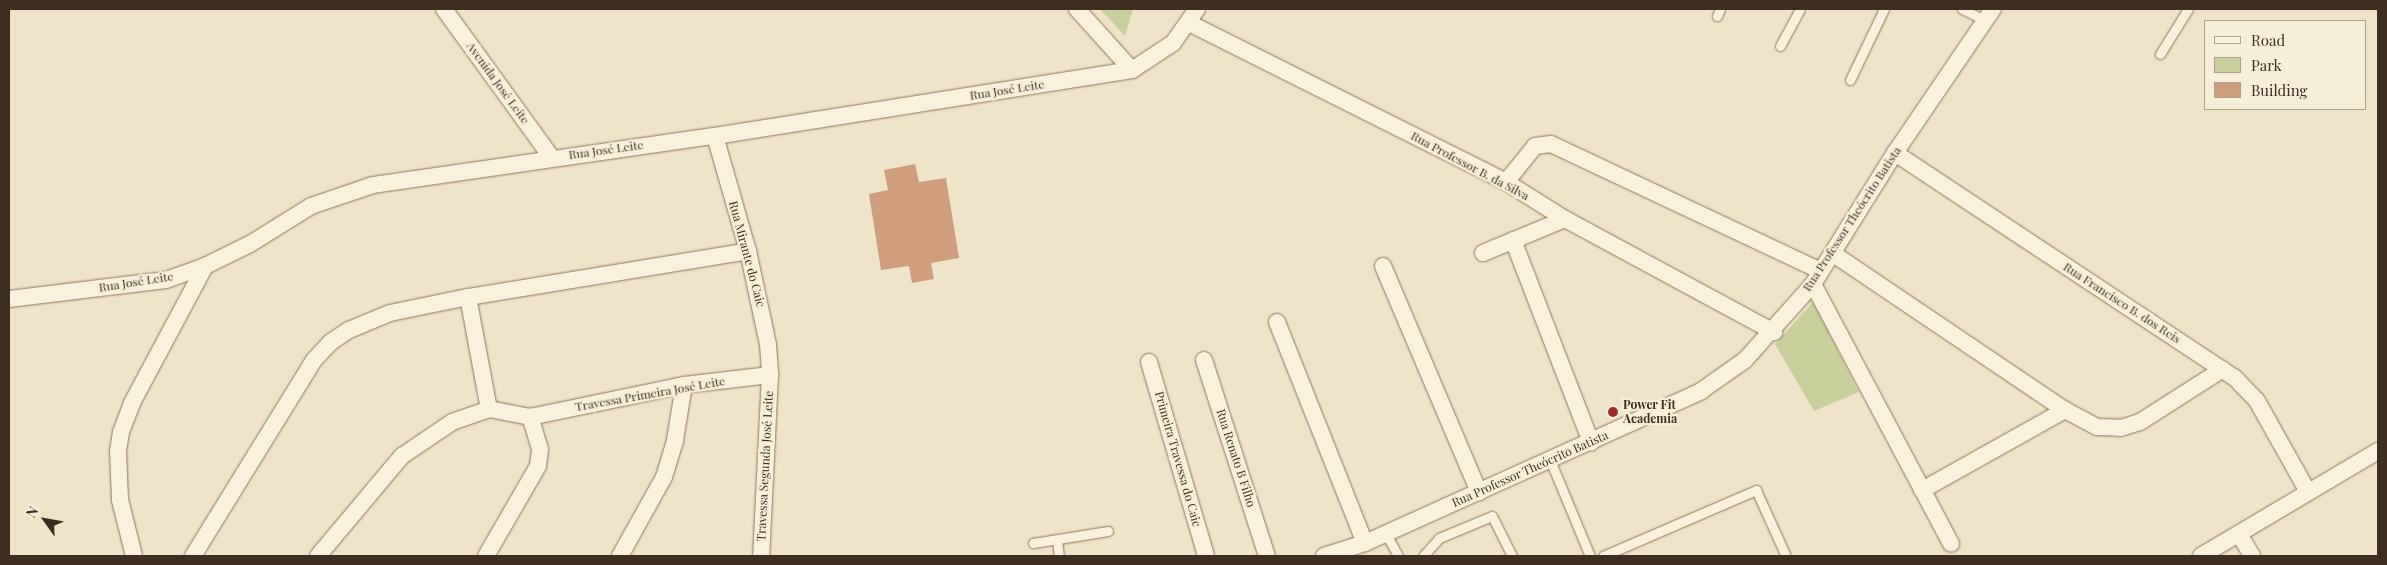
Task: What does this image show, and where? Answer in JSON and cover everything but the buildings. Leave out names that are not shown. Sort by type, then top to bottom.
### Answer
[{"type":"street","name":"Avenida José Leite","points":[[444,9],[552,158]]},
{"type":"street","points":[[1077,9],[1132,70]]},
{"type":"street","name":"Rua José Leite","points":[[9,299],[166,280],[205,266],[311,206],[373,185],[715,136],[1132,70],[1161,53],[1189,23],[1198,9]]},
{"type":"street","name":"Rua Professor Theócrito Batista","points":[[1324,556],[1386,534],[1701,391],[1745,360],[1774,332],[1817,277],[1895,153],[1989,15]]},
{"type":"street","name":"Rua Professor B. da Silva","points":[[1189,23],[1506,182],[1565,219],[1774,332]]},
{"type":"street","name":"Rua Mirante do Caic","points":[[715,136],[761,301],[770,375]]},
{"type":"street","points":[[1506,182],[1535,146],[1551,144],[1817,277],[1950,544]]},
{"type":"street","name":"Rua Francisco B. dos Reis","points":[[1895,153],[2223,369],[2257,401],[2308,492]]},
{"type":"street","points":[[1483,253],[1565,219]]},
{"type":"street","points":[[1513,240],[1591,442]]},
{"type":"street","points":[[192,556],[314,360],[331,342],[371,319],[390,312],[468,297],[748,251]]},
{"type":"street","points":[[1832,253],[2065,410],[2097,427],[2122,428],[2140,422],[2223,369]]},
{"type":"street","points":[[134,556],[120,500],[118,451],[121,432],[132,403],[205,266]]},
{"type":"street","points":[[1383,266],[1479,492]]},
{"type":"street","points":[[468,297],[489,409]]},
{"type":"street","points":[[1277,322],[1365,543]]},
{"type":"street","name":"Rua Renato B Filho","points":[[1204,360],[1267,556]]},
{"type":"street","name":"Primeira Travessa do Caic","points":[[1149,362],[1206,556]]},
{"type":"street","name":"Travessa Primeira José Leite","points":[[318,556],[402,456],[452,422],[489,409],[530,416],[684,386],[770,375]]},
{"type":"street","name":"Travessa Segunda José Leite","points":[[761,556],[770,375]]},
{"type":"street","points":[[620,556],[667,468],[684,386]]},
{"type":"street","points":[[1922,490],[2065,410]]},
{"type":"street","points":[[486,556],[538,466],[540,449],[530,416]]},
{"type":"street","points":[[2201,556],[2378,451]]},
{"type":"street","points":[[2238,534],[2252,556]]},
{"type":"lane","points":[[1780,46],[1800,9]]},
{"type":"lane","points":[[1850,80],[1884,9]]},
{"type":"lane","points":[[1962,9],[1989,15]]},
{"type":"lane","points":[[2160,54],[2188,9]]},
{"type":"lane","points":[[1550,460],[1590,556]]},
{"type":"lane","points":[[1603,556],[1756,490],[1786,556]]},
{"type":"lane","points":[[1423,556],[1440,538],[1492,516],[1512,556]]},
{"type":"lane","points":[[1033,544],[1108,531]]},
{"type":"lane","points":[[1386,534],[1398,556]]},
{"type":"lane","points":[[1057,540],[1059,556]]},
{"type":"green space","points":[[1100,9],[1133,9],[1125,36]]},
{"type":"green space","points":[[1813,302],[1859,392],[1814,411],[1775,344]]},
{"type":"place","name":"Power Fit Academia","points":[[1613,412]]}]
